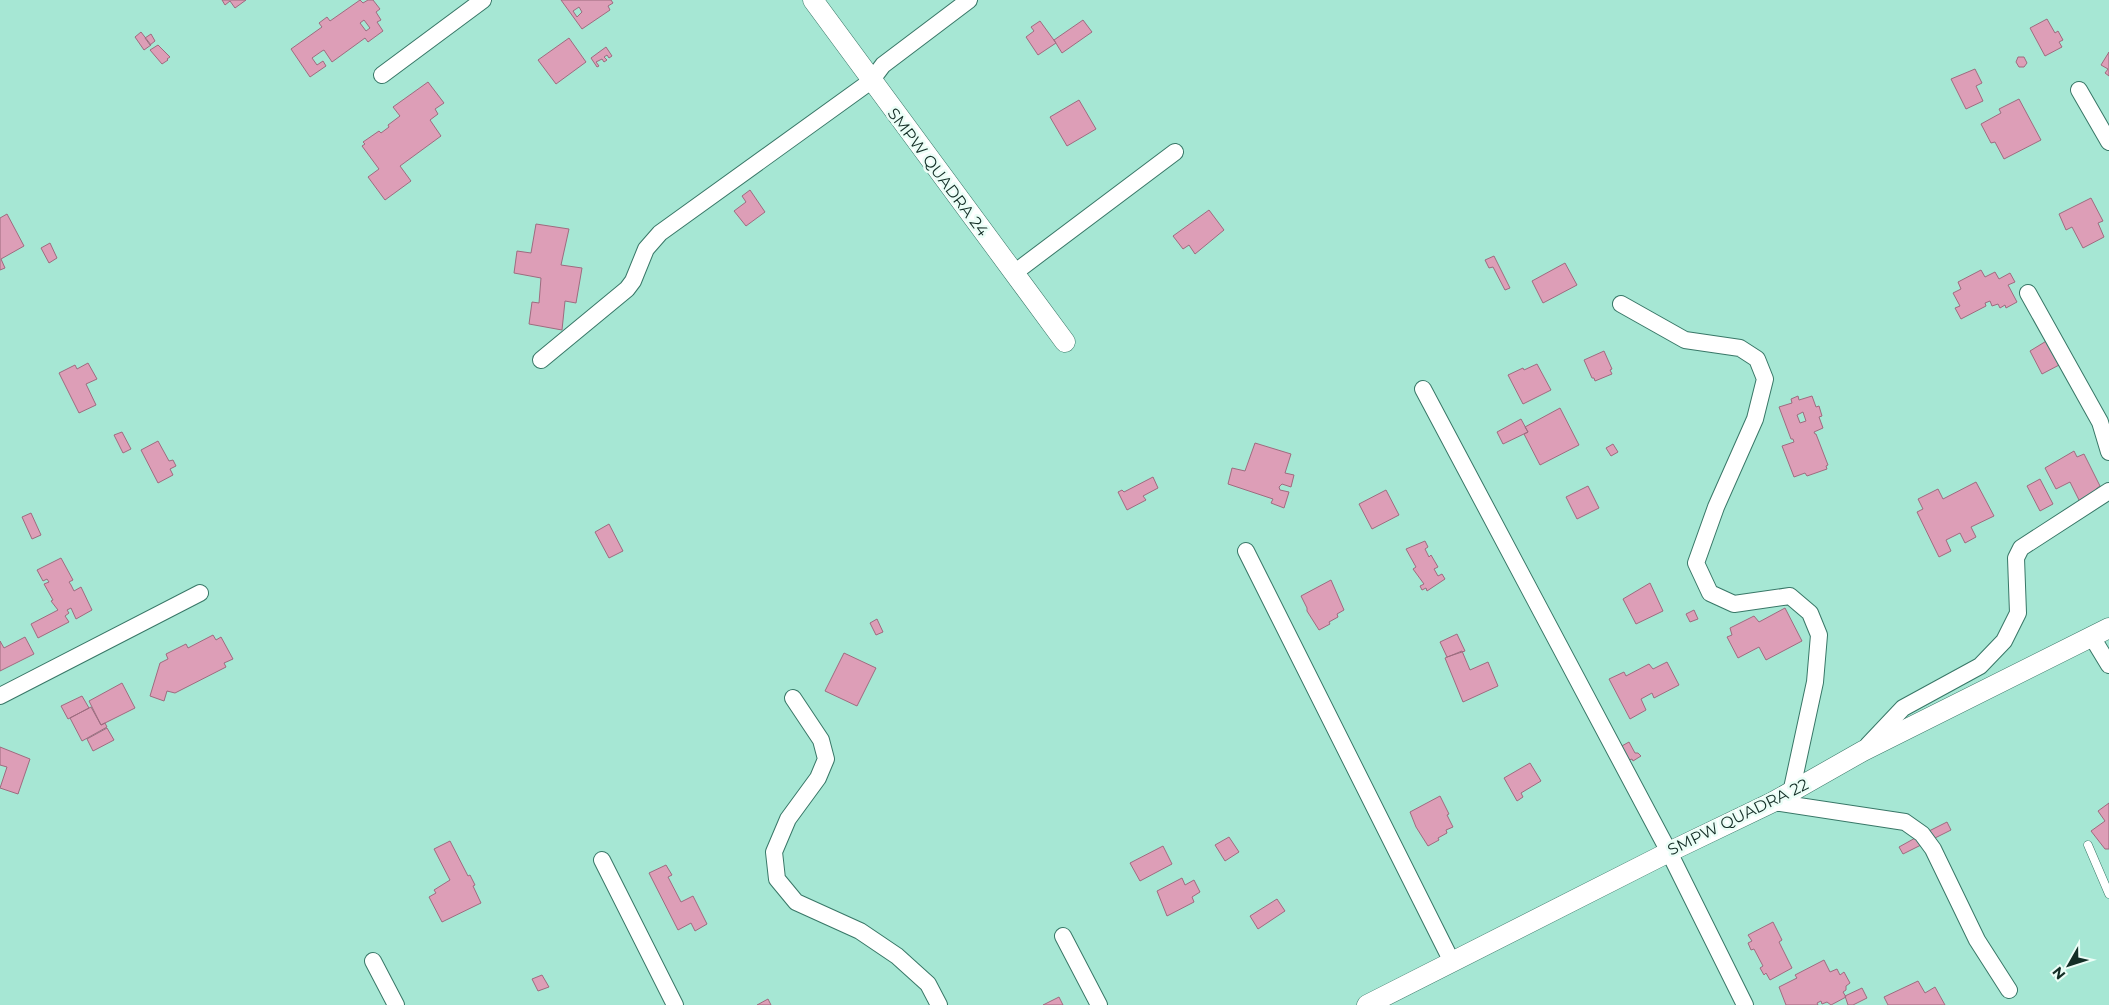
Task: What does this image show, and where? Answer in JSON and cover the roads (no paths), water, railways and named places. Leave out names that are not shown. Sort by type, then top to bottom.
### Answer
[{"type":"street","points":[[382,75],[483,0]]},
{"type":"street","name":"SMPW QUADRA 24","points":[[813,0],[1065,342]]},
{"type":"street","points":[[542,360],[627,289],[646,249],[660,233],[871,81],[883,65],[969,0]]},
{"type":"street","points":[[2079,90],[2109,142]]},
{"type":"street","points":[[1014,273],[1176,152]]},
{"type":"street","points":[[2028,293],[2100,422],[2109,452]]},
{"type":"street","points":[[1621,304],[1685,340],[1740,348],[1757,359],[1765,379],[1755,419],[1716,508],[1696,563],[1710,593],[1734,604],[1790,596],[1810,613],[1819,635],[1816,682],[1792,793]]},
{"type":"street","points":[[1423,388],[1669,852],[1745,1005]]},
{"type":"street","points":[[1863,750],[1904,708],[1980,666],[2004,642],[2018,613],[2016,558],[2021,548],[2109,491]]},
{"type":"street","points":[[1246,551],[1452,962]]},
{"type":"street","points":[[0,696],[200,593]]},
{"type":"street","points":[[2101,632],[2109,665]]},
{"type":"street","name":"SMPW QUADRA 22","points":[[1367,1005],[1669,852],[1792,793],[1863,750],[2101,632]]},
{"type":"street","points":[[793,698],[822,740],[826,759],[818,778],[788,819],[774,852],[777,879],[796,902],[860,931],[897,956],[928,984],[939,1005]]},
{"type":"street","points":[[1773,802],[1906,822],[1922,834],[1933,849],[1977,940],[2009,990]]},
{"type":"street","points":[[602,860],[675,1005]]},
{"type":"street","points":[[1063,936],[1100,1005]]},
{"type":"street","points":[[373,961],[396,1005]]},
{"type":"lane","points":[[2088,845],[2109,894]]}]
